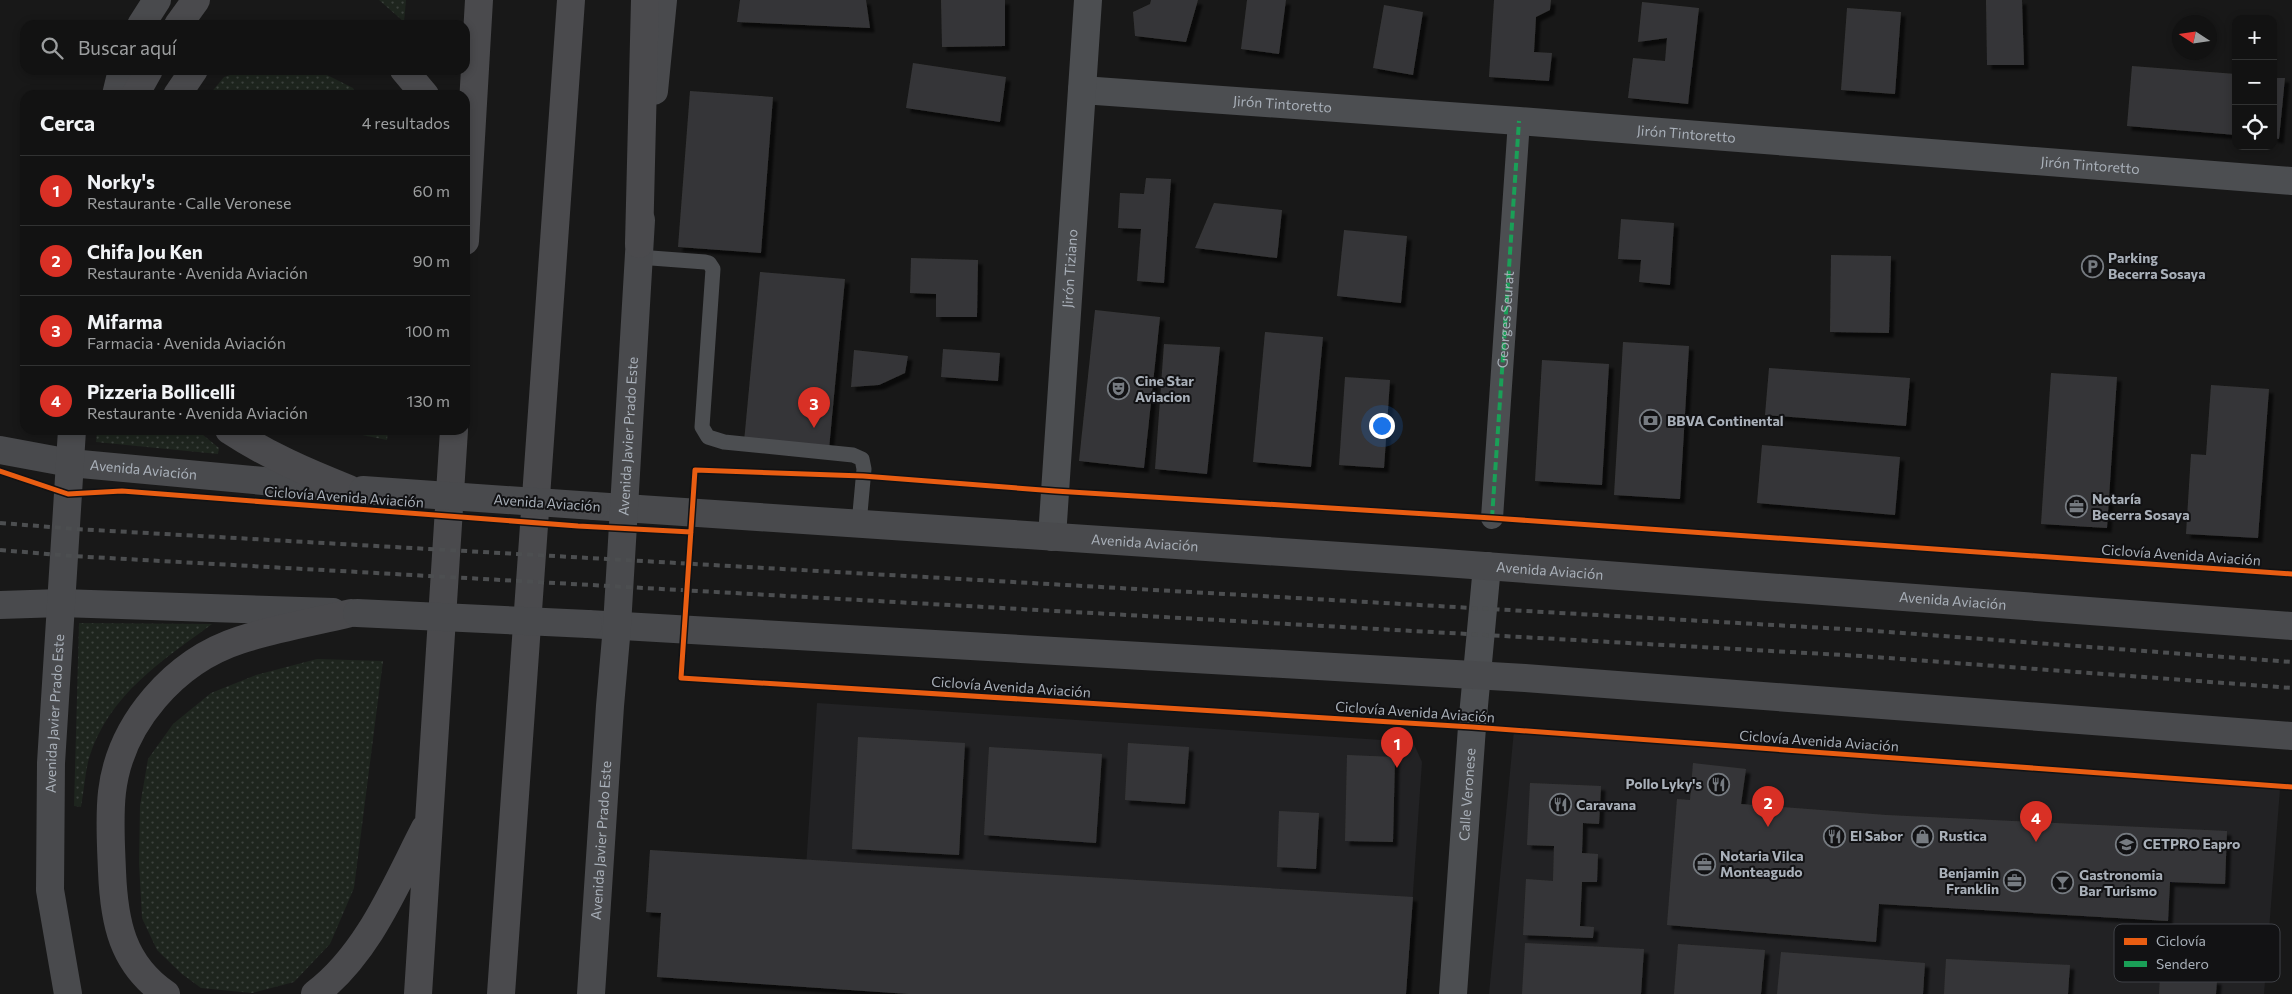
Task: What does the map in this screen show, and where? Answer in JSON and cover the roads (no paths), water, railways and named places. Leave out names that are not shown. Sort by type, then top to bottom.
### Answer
[{"type":"highway","points":[[182,20],[196,0]]},
{"type":"highway","points":[[470,129],[479,0]]},
{"type":"highway","points":[[501,994],[571,0]]},
{"type":"highway","points":[[639,250],[645,0]]},
{"type":"highway","points":[[138,90],[146,75]]},
{"type":"highway","points":[[180,90],[191,75]]},
{"type":"highway","points":[[408,75],[421,90]]},
{"type":"highway","points":[[236,435],[293,467],[356,490]]},
{"type":"highway","points":[[418,994],[454,435]]},
{"type":"highway","points":[[166,994],[142,972],[128,953],[118,930],[114,906],[110,818],[112,790],[118,763],[128,738],[141,715],[154,698],[169,683],[212,653],[239,640],[354,613]]},
{"type":"highway","points":[[315,994],[343,970],[357,952],[387,901],[430,817]]},
{"type":"main road","points":[[145,20],[157,0]]},
{"type":"main road","name":"Avenida Javier Prado Este","points":[[591,994],[625,508],[639,250],[663,0]]},
{"type":"main road","points":[[117,90],[121,75]]},
{"type":"main road","name":"Avenida Javier Prado Este","points":[[68,994],[50,890],[51,762],[72,435]]},
{"type":"main road","name":"Avenida Aviación","points":[[0,450],[70,463],[356,490],[1487,566],[2292,626]]},
{"type":"main road","points":[[0,605],[61,603],[354,613],[588,624],[1478,676],[2292,736]]},
{"type":"street","name":"Jirón Tiziano","points":[[1052,537],[1088,0]]},
{"type":"street","name":"Jirón Tintoretto","points":[[1082,90],[1519,121],[2292,181]]},
{"type":"street","name":"Georges Seurat","points":[[1492,518],[1519,121]]},
{"type":"street","name":"Calle Veronese","points":[[1454,994],[1472,727],[1487,566]]},
{"type":"lane","points":[[639,250],[709,262],[712,269],[702,427],[708,437],[724,442],[853,455],[862,459],[864,469],[859,524]]},
{"type":"railway","points":[[0,523],[76,529],[1862,630],[2292,662]]},
{"type":"railway","points":[[0,550],[72,556],[1861,656],[2292,688]]},
{"type":"place","name":"Parking Becerra Sosaya","points":[[2092,266]]},
{"type":"place","name":"Cine Star Aviacion","points":[[1119,389]]},
{"type":"place","name":"BBVA Continental","points":[[1651,421]]},
{"type":"place","name":"Mifarma","points":[[814,428]]},
{"type":"place","name":"Notaría Becerra Sosaya","points":[[2076,507]]},
{"type":"place","name":"Norky's","points":[[1397,768]]},
{"type":"place","name":"Pollo Lyky's","points":[[1718,784]]},
{"type":"place","name":"Caravana","points":[[1560,805]]},
{"type":"place","name":"Chifa Jou Ken","points":[[1768,827]]},
{"type":"place","name":"El Sabor","points":[[1834,836]]},
{"type":"place","name":"Rustica","points":[[1923,836]]},
{"type":"place","name":"Pizzeria Bollicelli","points":[[2036,842]]},
{"type":"place","name":"CETPRO Eapro","points":[[2127,844]]},
{"type":"place","name":"Notaria Vilca Monteagudo","points":[[1704,864]]},
{"type":"place","name":"Benjamin Franklin","points":[[2015,881]]},
{"type":"place","name":"Gastronomia Bar Turismo","points":[[2063,883]]}]
